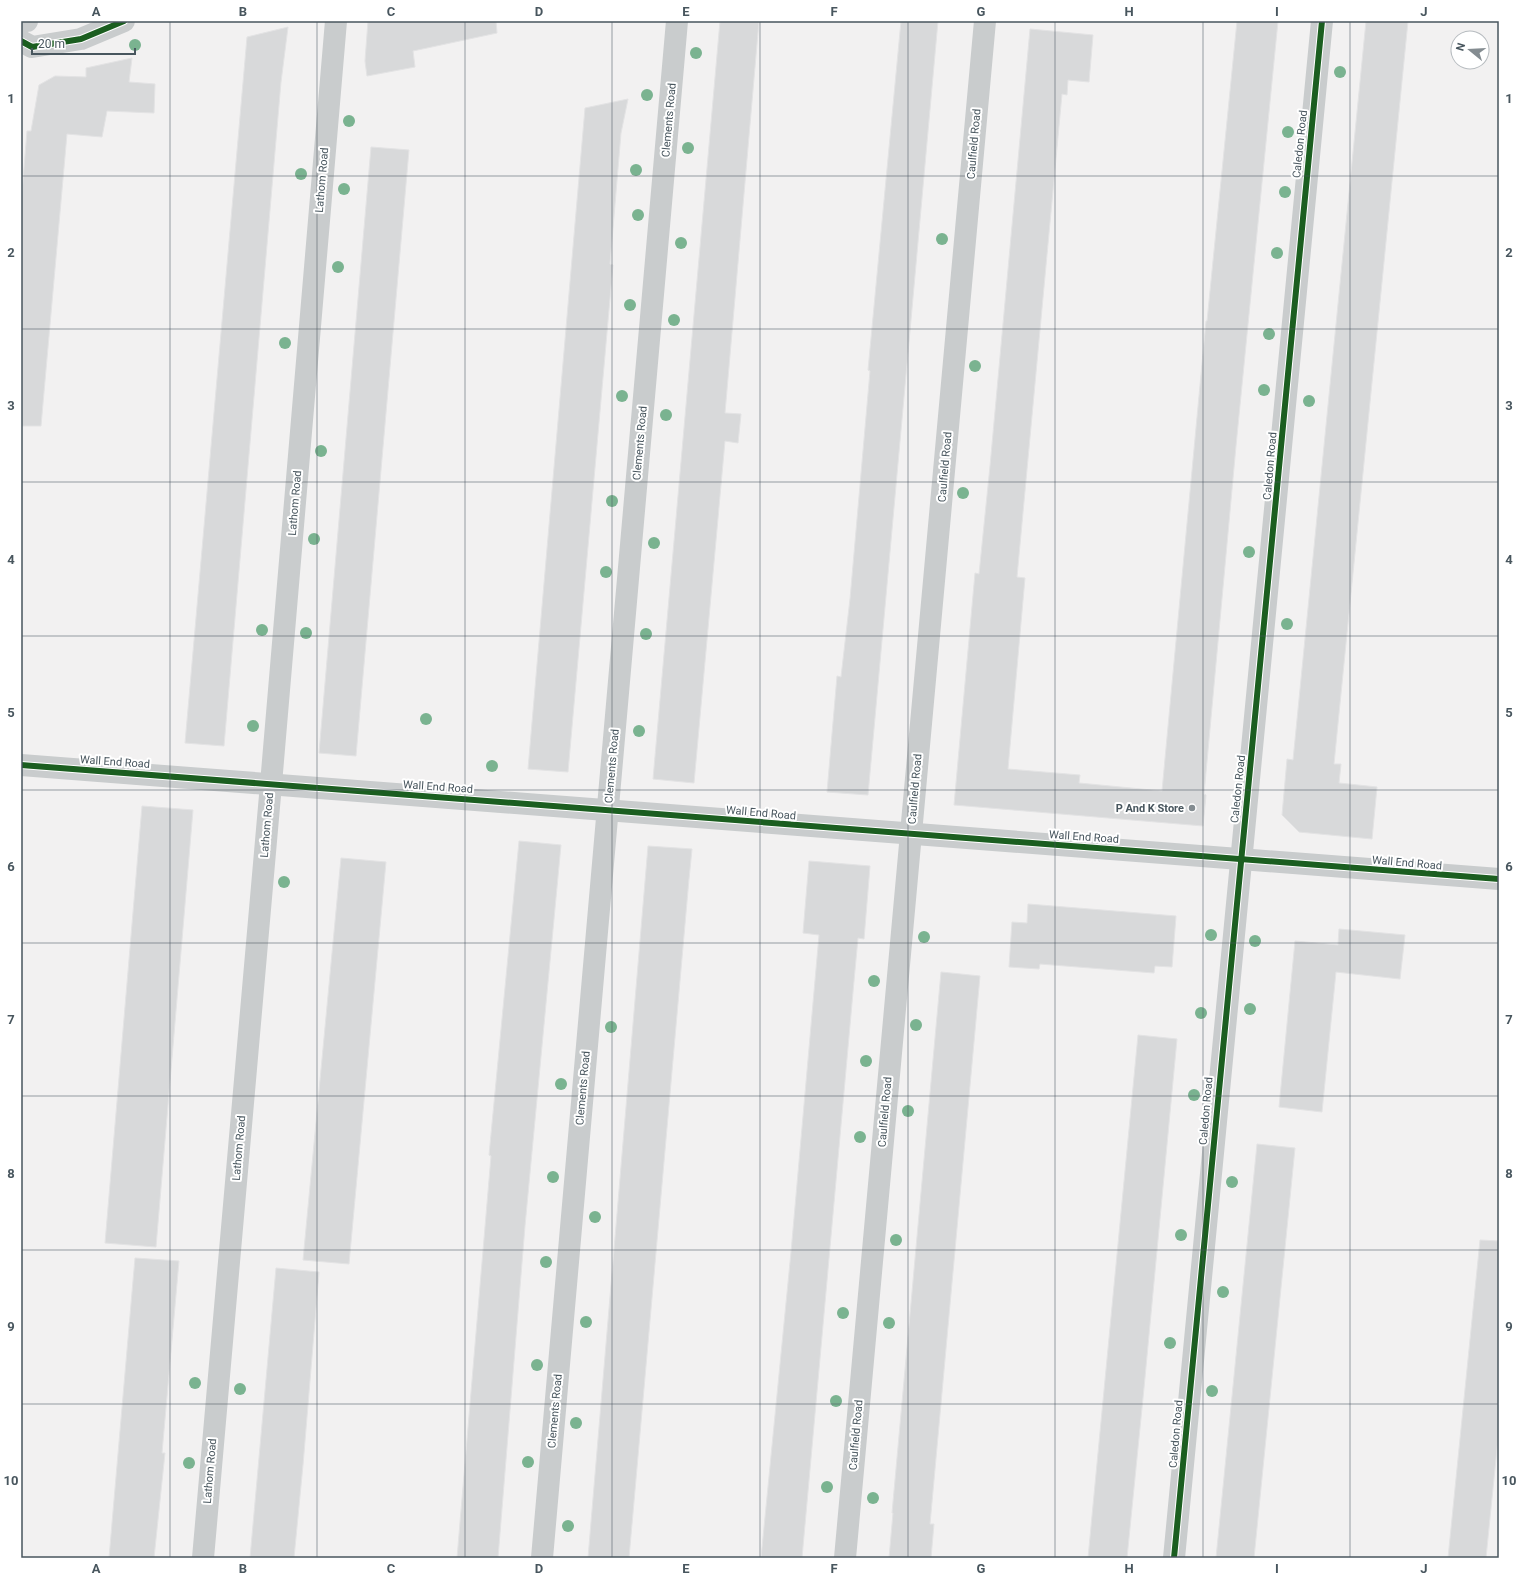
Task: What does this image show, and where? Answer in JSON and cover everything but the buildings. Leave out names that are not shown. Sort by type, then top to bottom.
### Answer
[{"type":"street","points":[[21,22],[27,21]]},
{"type":"street","points":[[21,41],[32,46],[81,39],[124,21]]},
{"type":"street","name":"Lathom Road","points":[[203,1558],[336,21]]},
{"type":"street","name":"Clements Road","points":[[542,1558],[677,21]]},
{"type":"street","name":"Caulfield Road","points":[[845,1558],[985,21]]},
{"type":"street","name":"Caledon Road","points":[[1174,1558],[1322,21]]},
{"type":"street","name":"Wall End Road","points":[[21,766],[1499,879]]},
{"type":"cycle path","points":[[21,41],[32,47],[81,39],[124,21]]},
{"type":"cycle path","points":[[1174,1558],[1322,21]]},
{"type":"cycle path","points":[[21,765],[1499,879]]},
{"type":"place","name":"P And K Store","points":[[1192,808]]}]
